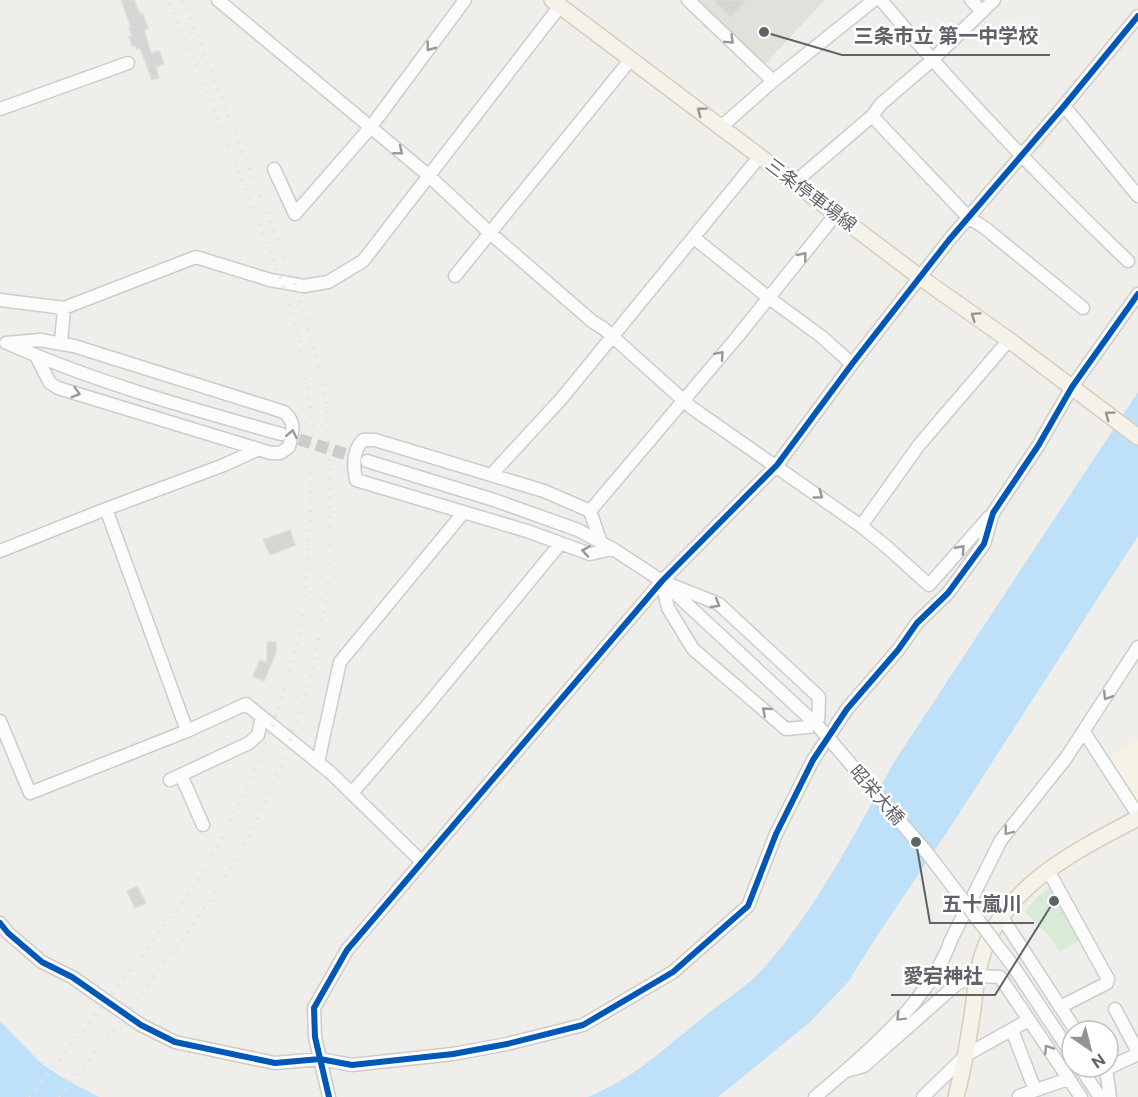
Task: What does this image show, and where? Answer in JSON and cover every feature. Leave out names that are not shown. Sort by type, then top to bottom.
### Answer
[{"type":"main road","name":"三条停車場線","points":[[556,3],[921,278],[1009,340],[1138,437]]},
{"type":"main road","points":[[957,1097],[983,952],[1001,916],[1023,892],[1076,852],[1138,817]]},
{"type":"street","points":[[218,0],[428,175],[490,233],[683,400],[861,526],[929,585],[993,513],[1138,294]]},
{"type":"street","points":[[274,169],[295,214],[370,128],[465,0]]},
{"type":"street","points":[[688,0],[773,81]]},
{"type":"street","points":[[722,126],[773,81],[874,0]]},
{"type":"street","points":[[881,0],[931,61],[1020,156],[1128,261]]},
{"type":"street","points":[[971,0],[982,12]]},
{"type":"street","points":[[795,182],[872,116],[881,104],[931,61],[994,0]]},
{"type":"street","points":[[0,300],[64,308],[196,257],[270,280],[304,286],[328,282],[363,261],[556,3]]},
{"type":"street","points":[[329,1097],[315,1037],[314,1008],[347,950],[662,581],[777,465],[852,364],[968,217],[1138,16]]},
{"type":"street","points":[[455,276],[631,59]]},
{"type":"street","points":[[0,109],[128,63]]},
{"type":"street","points":[[1064,106],[1138,196]]},
{"type":"street","points":[[872,116],[968,217],[985,228],[1083,308]]},
{"type":"street","points":[[491,476],[562,398],[760,156]]},
{"type":"street","points":[[590,511],[769,298],[836,214]]},
{"type":"street","points":[[694,238],[822,337],[852,364]]},
{"type":"street","points":[[62,344],[64,308]]},
{"type":"street","points":[[3,341],[40,340],[62,344],[285,412],[294,425],[289,447],[280,453],[271,453],[58,388],[50,383],[36,356]]},
{"type":"street","points":[[861,526],[919,445],[1009,340]]},
{"type":"street","points":[[3,341],[36,356],[128,389],[281,434]]},
{"type":"street","points":[[601,543],[590,511],[544,491],[375,440],[363,440],[357,446],[354,470],[356,480],[527,531],[590,554],[613,549]]},
{"type":"street","points":[[0,551],[224,465],[259,449]]},
{"type":"street","points":[[367,461],[494,500],[578,530],[613,549],[662,581],[719,604],[819,698],[818,726],[786,729],[693,649],[668,608],[662,581]]},
{"type":"street","points":[[106,509],[187,731]]},
{"type":"street","points":[[318,762],[340,662],[464,512]]},
{"type":"street","points":[[0,922],[8,933],[42,962],[72,977],[141,1025],[176,1042],[274,1063],[320,1059],[352,1065],[453,1054],[583,1026],[673,972],[748,906],[776,834],[813,760],[847,709],[898,650],[917,623],[948,593],[984,544],[993,513]]},
{"type":"street","points":[[352,793],[560,544]]},
{"type":"street","name":"昭栄大橋","points":[[662,581],[818,726],[928,854],[1013,966],[1060,1038]]},
{"type":"street","points":[[815,1097],[905,1013],[926,985],[946,954],[1001,840],[1084,732],[1138,647]]},
{"type":"street","points":[[0,721],[30,793],[187,731],[246,704],[318,762],[421,861]]},
{"type":"street","points":[[203,825],[175,778],[249,743],[258,735],[262,717]]},
{"type":"street","points":[[1084,732],[1138,817]]},
{"type":"street","points":[[1049,872],[1108,979],[1107,983],[1060,1007]]},
{"type":"street","points":[[1001,916],[1068,1019]]},
{"type":"street","points":[[845,1071],[864,1066],[958,983],[978,976],[1000,977],[1081,1097]]},
{"type":"street","points":[[1115,1009],[1138,1053],[1120,1061]]},
{"type":"street","points":[[923,1097],[966,1055],[1029,1020]]},
{"type":"street","points":[[1012,1030],[1035,1090]]},
{"type":"street","points":[[1088,1079],[1100,1097]]},
{"type":"street","points":[[1106,1079],[1110,1097]]},
{"type":"street","points":[[1019,1096],[1068,1080]]},
{"type":"shaded area","points":[[699,0],[825,0],[765,64]]},
{"type":"shaded area","points":[[1138,740],[1138,808],[1109,757]]},
{"type":"green space","points":[[1052,885],[1081,939],[1060,952],[1052,939],[1025,912],[1037,897]]},
{"type":"water","points":[[1138,392],[1138,536],[848,982],[810,1022],[718,1097],[588,1097],[620,1081],[648,1062],[747,984],[781,948],[834,871],[894,762]]},
{"type":"water","points":[[0,1021],[42,1064],[99,1097],[0,1097]]},
{"type":"building","points":[[121,0],[134,0],[140,14],[142,13],[148,28],[144,30],[151,53],[159,51],[164,64],[156,67],[159,78],[152,80],[140,48],[132,46],[129,37],[132,36],[129,28],[131,27]]},
{"type":"building","points":[[713,0],[747,0],[730,17]]},
{"type":"building","points":[[290,530],[295,545],[270,555],[263,540]]},
{"type":"building","points":[[267,642],[276,642],[276,653],[264,681],[253,676],[260,660],[267,663]]},
{"type":"building","points":[[137,886],[146,903],[135,908],[127,891]]},
{"type":"tunnel","points":[[282,434],[367,461]]},
{"type":"railway","points":[[29,1097],[107,1001],[181,904],[217,848],[252,777],[274,722],[289,676],[303,617],[310,520],[313,424],[297,329],[282,282],[209,96],[168,0]]},
{"type":"railway","points":[[59,1097],[116,1027],[212,899],[246,842],[278,774],[310,684],[328,590],[330,471],[326,398],[295,284],[183,0]]},
{"type":"cycle path","points":[[329,1097],[315,1037],[314,1008],[347,950],[662,581],[777,465],[949,240],[1138,16]]},
{"type":"cycle path","points":[[0,923],[8,933],[42,962],[72,977],[141,1025],[175,1042],[275,1063],[320,1059],[352,1065],[453,1054],[507,1044],[583,1025],[673,972],[748,906],[776,834],[813,760],[847,709],[898,650],[917,623],[948,593],[984,544],[993,513],[1038,446],[1072,387],[1138,294]]},
{"type":"place","name":"三条市立 第一中学校","points":[[764,32]]},
{"type":"place","name":"五十嵐川","points":[[916,842]]},
{"type":"place","name":"愛宕神社","points":[[1054,901]]}]
